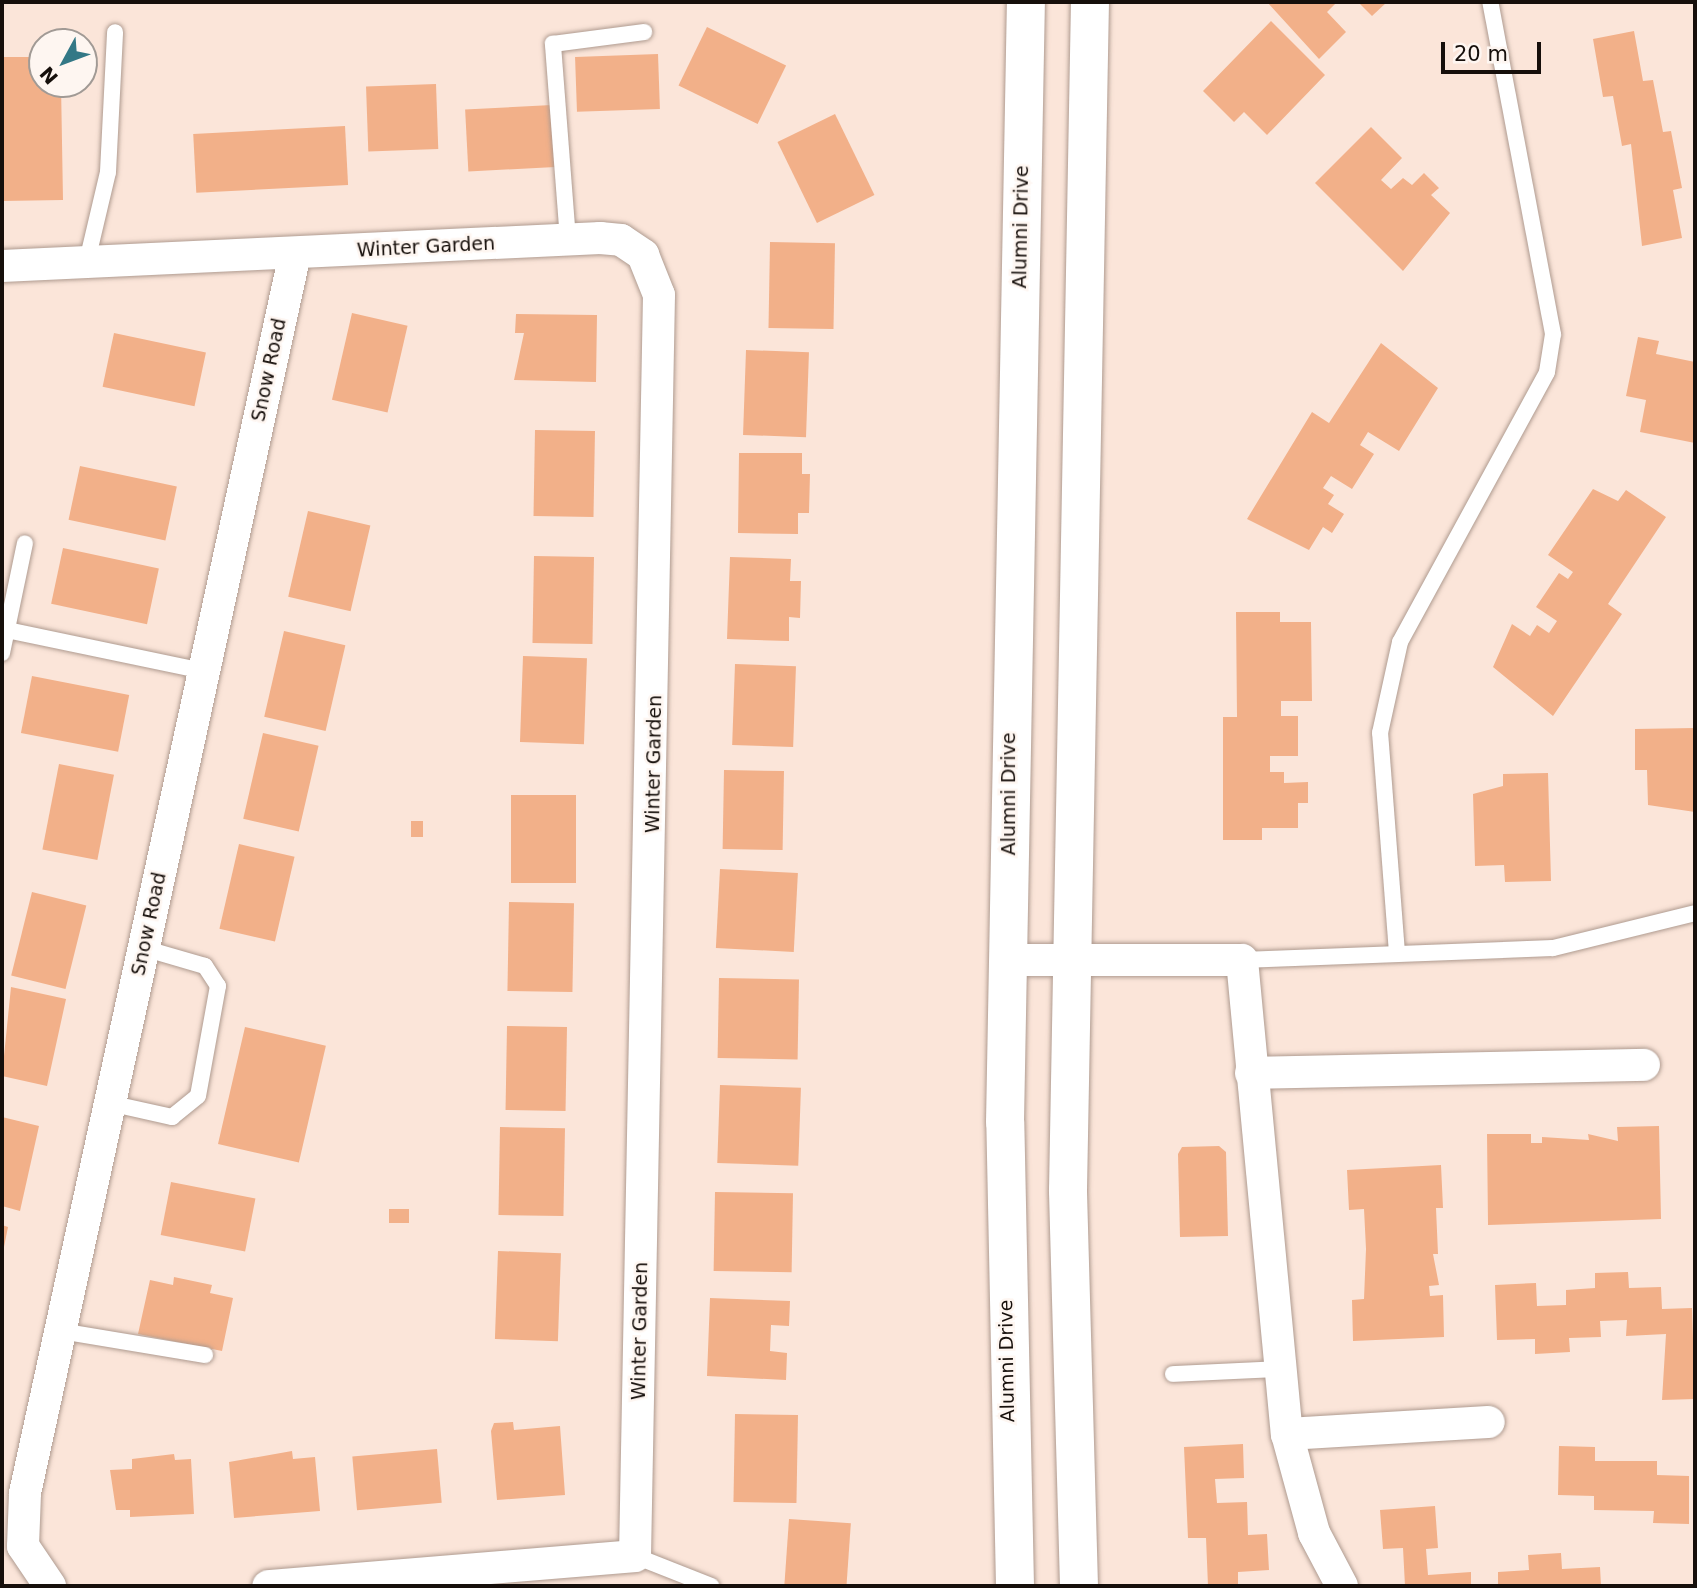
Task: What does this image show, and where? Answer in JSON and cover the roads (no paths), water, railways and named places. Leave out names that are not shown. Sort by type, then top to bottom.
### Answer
[{"type":"main road","name":"Alumni Drive","points":[[1015,1586],[1007,1415],[1008,960],[1026,2]]},
{"type":"main road","points":[[1079,1586],[1070,1362],[1072,958],[1090,2]]},
{"type":"street","name":"Winter Garden","points":[[2,266],[568,240],[621,240],[643,255],[659,295],[663,339],[635,1556]]},
{"type":"street","name":"Snow Road","points":[[45,1585],[23,1546],[20,1524],[109,1103],[295,254]]},
{"type":"street","points":[[1008,960],[1242,960],[1287,1434],[1314,1533],[1342,1586]]},
{"type":"street","points":[[1251,1073],[1644,1065]]},
{"type":"street","points":[[1287,1434],[1489,1422]]},
{"type":"street","points":[[268,1586],[498,1576],[635,1556]]},
{"type":"lane","points":[[1397,953],[1380,733],[1401,642],[1547,372],[1553,334],[1490,2]]},
{"type":"lane","points":[[87,261],[108,172],[114,32]]},
{"type":"lane","points":[[568,240],[553,44],[644,32]]},
{"type":"lane","points":[[2,653],[25,542]]},
{"type":"lane","points":[[7,630],[204,671]]},
{"type":"lane","points":[[1242,960],[1553,948],[1695,913]]},
{"type":"lane","points":[[109,1103],[172,1116],[198,1096],[218,986],[205,966],[143,948]]},
{"type":"lane","points":[[60,1331],[205,1355]]},
{"type":"lane","points":[[1173,1374],[1279,1369]]},
{"type":"lane","points":[[635,1556],[711,1586]]}]
